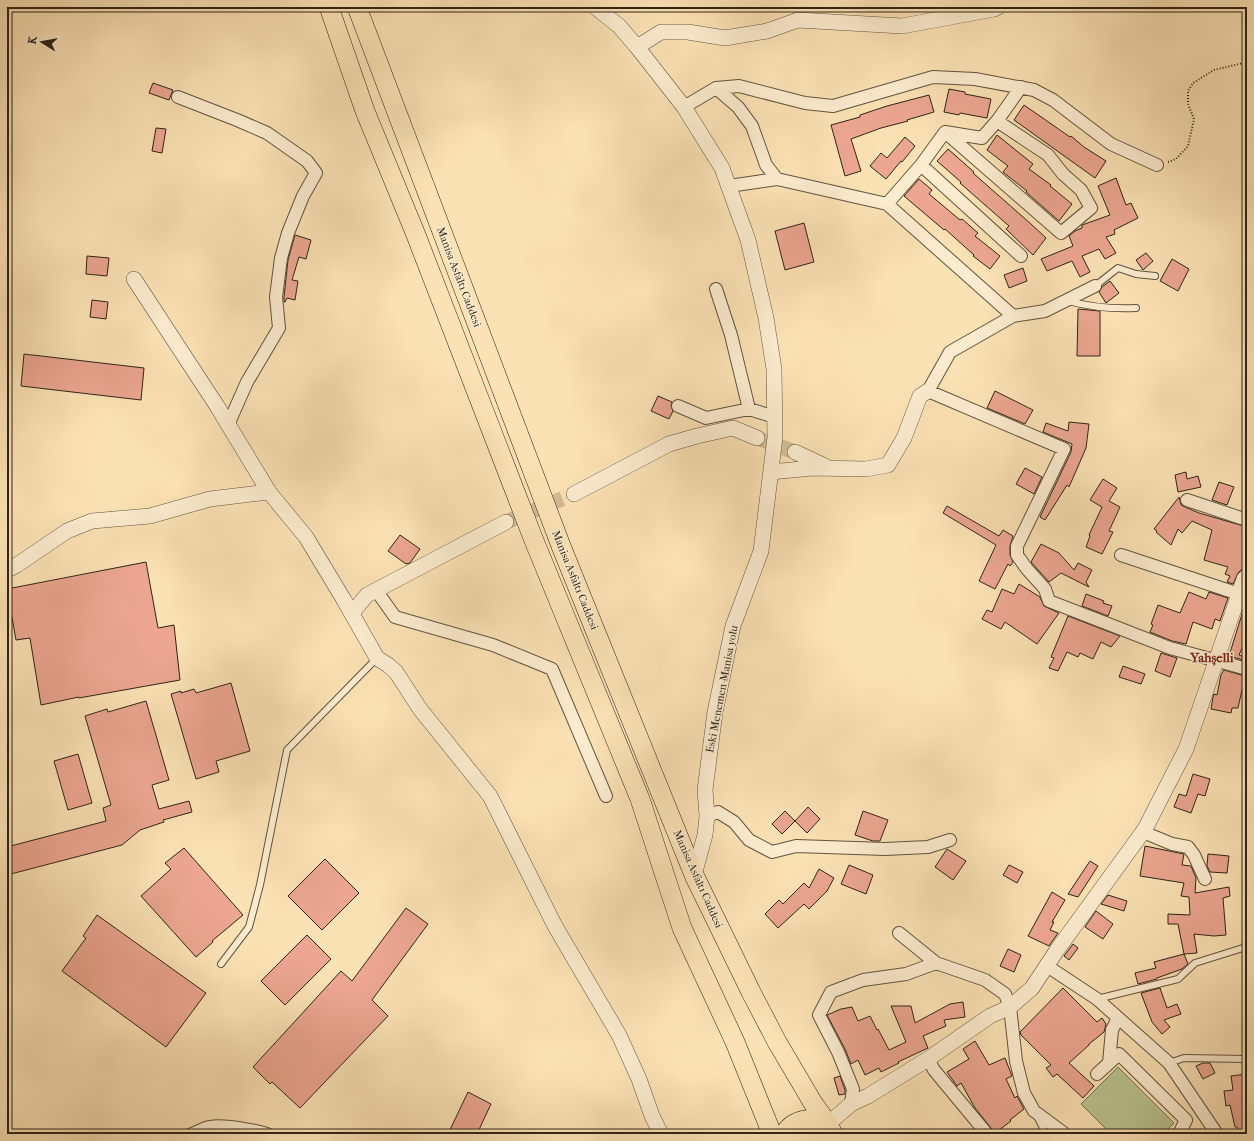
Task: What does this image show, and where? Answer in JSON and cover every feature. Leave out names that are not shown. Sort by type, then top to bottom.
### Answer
[{"type":"highway","name":"Manisa Asfaltı Caddesi","points":[[329,7],[365,111],[416,235],[533,538],[640,799],[682,928],[735,1042],[772,1134]]},
{"type":"highway","name":"Manisa Asfaltı Caddesi","points":[[357,7],[561,546],[694,875],[777,1042],[813,1103],[831,1129]]},
{"type":"highway","points":[[784,1134],[793,1125],[802,1120],[812,1119],[822,1121],[831,1129]]},
{"type":"street","name":"Eski Menemen-Manisa yolu","points":[[595,7],[619,26],[637,47],[684,107],[722,168],[748,240],[766,318],[774,369],[775,437],[761,551],[733,626],[716,712],[705,790],[707,816],[705,835],[694,875]]},
{"type":"street","points":[[637,47],[661,32],[688,32],[725,38],[767,31],[798,20],[902,26],[998,7]]},
{"type":"street","points":[[684,107],[716,88],[739,86],[805,103],[834,106],[933,77],[975,79],[1034,90],[1054,100],[1111,144],[1157,165]]},
{"type":"street","points":[[945,132],[982,138],[997,122],[1021,87]]},
{"type":"street","points":[[716,88],[738,107],[752,126],[766,165],[777,179]]},
{"type":"street","points":[[178,97],[267,133],[307,161],[316,173],[303,196],[288,233],[281,258],[276,297],[279,328],[247,382],[228,425]]},
{"type":"street","points":[[945,132],[1061,234],[1091,208],[1080,190],[1063,174],[1048,155],[997,122]]},
{"type":"street","points":[[887,204],[921,165],[945,132]]},
{"type":"street","points":[[921,165],[1020,256]]},
{"type":"street","points":[[729,186],[777,179],[887,204],[1013,316]]},
{"type":"street","points":[[134,279],[228,425],[269,492],[306,537],[352,613],[377,658],[396,672],[420,709],[490,796],[554,926],[619,1034],[639,1079],[660,1134]]},
{"type":"street","points":[[771,472],[812,468],[866,469],[888,465],[904,438],[920,396],[928,391],[950,352],[1013,316],[1045,311],[1095,286]]},
{"type":"street","points":[[716,289],[731,335],[749,409]]},
{"type":"street","points":[[928,391],[1064,449],[1017,546],[1017,555],[1045,589],[1049,601],[1170,648],[1247,669]]},
{"type":"street","points":[[678,406],[706,418],[749,409],[775,418]]},
{"type":"street","points":[[574,494],[669,444],[733,428],[757,438]]},
{"type":"street","points":[[795,452],[829,468]]},
{"type":"street","points":[[7,570],[17,565],[67,531],[92,521],[150,516],[210,499],[269,492]]},
{"type":"street","points":[[1187,500],[1247,520]]},
{"type":"street","points":[[352,613],[367,595],[506,522]]},
{"type":"street","points":[[1121,555],[1239,594]]},
{"type":"street","points":[[831,1129],[851,1104],[868,1096],[928,1059],[990,1016],[1010,1007],[1032,988],[1051,959],[1143,832],[1186,749],[1244,579],[1247,576]]},
{"type":"street","points":[[376,590],[395,617],[493,645],[552,669],[606,796]]},
{"type":"street","points":[[707,816],[718,812],[734,822],[749,840],[772,852],[796,846],[885,849],[928,847],[950,840]]},
{"type":"street","points":[[1143,832],[1172,844],[1188,847],[1194,855],[1205,879]]},
{"type":"street","points":[[899,933],[936,963],[985,980],[1005,994],[1010,1007],[1016,1062],[1024,1093],[1034,1111],[1065,1134]]},
{"type":"street","points":[[1051,959],[1169,1063],[1217,1134]]},
{"type":"street","points":[[851,1104],[853,1089],[838,1052],[819,1015],[831,992],[862,980],[906,974],[936,963]]},
{"type":"street","points":[[1109,1063],[1112,1030],[1118,1018]]},
{"type":"street","points":[[1097,1074],[1119,1054],[1186,1120],[1179,1134]]},
{"type":"street","points":[[928,1059],[934,1070],[987,1134]]},
{"type":"street","points":[[192,1134],[210,1127],[257,1131],[267,1134]]},
{"type":"lane","points":[[1095,286],[1118,268],[1136,274],[1155,276]]},
{"type":"lane","points":[[1066,300],[1081,305],[1136,308]]},
{"type":"lane","points":[[221,964],[249,927],[260,885],[287,750],[377,658]]},
{"type":"lane","points":[[1097,999],[1178,979],[1195,963],[1243,948],[1247,943]]},
{"type":"lane","points":[[1169,1063],[1184,1058],[1247,1059]]},
{"type":"lane","points":[[1034,1111],[1046,1134]]},
{"type":"path","points":[[1157,165],[1176,159],[1188,146],[1194,119],[1188,104],[1188,91],[1193,83],[1214,70],[1247,62]]},
{"type":"green space","points":[[1118,1067],[1174,1123],[1163,1134],[1111,1134],[1081,1104]]},
{"type":"building","points":[[153,83],[173,90],[169,100],[149,93]]},
{"type":"building","points":[[949,89],[991,99],[987,118],[960,113],[959,115],[944,112]]},
{"type":"building","points":[[929,95],[934,112],[851,139],[861,171],[845,176],[831,125],[860,117],[860,115],[887,106]]},
{"type":"building","points":[[1024,105],[1106,161],[1095,178],[1014,120]]},
{"type":"building","points":[[156,128],[166,129],[162,153],[152,151]]},
{"type":"building","points":[[997,135],[1033,164],[1029,169],[1051,185],[1050,186],[1072,204],[1059,221],[1026,192],[1027,191],[1003,172],[1008,166],[987,150]]},
{"type":"building","points":[[905,137],[915,146],[886,179],[870,166],[881,153],[887,158]]},
{"type":"building","points":[[948,149],[1046,238],[1033,255],[1006,229],[1009,226],[937,161]]},
{"type":"building","points":[[1116,178],[1126,205],[1131,203],[1138,218],[1114,230],[1115,234],[1106,237],[1116,253],[1105,259],[1099,249],[1082,256],[1090,272],[1080,277],[1072,261],[1047,271],[1041,259],[1073,246],[1069,236],[1082,228],[1082,225],[1110,215],[1098,186]]},
{"type":"building","points":[[919,179],[932,190],[929,194],[960,220],[962,219],[978,233],[975,236],[1000,256],[990,269],[973,256],[974,255],[945,229],[944,230],[904,196]]},
{"type":"building","points":[[804,223],[814,262],[785,270],[775,231]]},
{"type":"building","points":[[295,235],[311,240],[306,259],[299,257],[292,280],[298,281],[295,300],[287,298],[284,302],[288,260]]},
{"type":"building","points":[[1146,253],[1153,261],[1143,270],[1136,260]]},
{"type":"building","points":[[87,256],[109,258],[107,276],[86,274]]},
{"type":"building","points":[[1172,259],[1189,269],[1178,291],[1160,281]]},
{"type":"building","points":[[1023,268],[1027,281],[1009,288],[1004,275]]},
{"type":"building","points":[[1110,281],[1119,293],[1106,303],[1099,292],[1102,287]]},
{"type":"building","points":[[92,300],[108,302],[106,319],[90,317]]},
{"type":"building","points":[[1078,309],[1100,311],[1100,356],[1077,356]]},
{"type":"building","points":[[24,354],[144,368],[141,400],[21,386]]},
{"type":"building","points":[[995,391],[1033,410],[1025,424],[987,408]]},
{"type":"building","points":[[658,396],[672,402],[671,406],[673,411],[669,419],[651,411]]},
{"type":"building","points":[[1069,422],[1089,424],[1086,448],[1069,487],[1067,485],[1045,520],[1040,517],[1071,452],[1072,444],[1043,432],[1046,423],[1068,431]]},
{"type":"building","points":[[1025,468],[1042,477],[1034,494],[1016,484]]},
{"type":"building","points":[[1186,472],[1187,479],[1198,476],[1201,487],[1178,492],[1175,475]]},
{"type":"building","points":[[1103,479],[1117,488],[1109,501],[1120,507],[1109,531],[1113,532],[1102,554],[1086,547],[1090,536],[1089,535],[1102,507],[1090,500]]},
{"type":"building","points":[[1219,482],[1234,487],[1227,505],[1212,500]]},
{"type":"building","points":[[1179,497],[1181,505],[1185,507],[1199,513],[1247,527],[1247,567],[1244,567],[1238,573],[1233,584],[1227,582],[1230,576],[1225,574],[1228,567],[1204,560],[1212,530],[1192,521],[1182,533],[1178,529],[1171,545],[1154,529]]},
{"type":"building","points":[[947,506],[999,536],[1003,530],[1013,536],[1010,546],[1010,555],[1013,562],[1010,566],[1008,564],[995,589],[979,581],[996,545],[943,513]]},
{"type":"building","points":[[400,535],[420,549],[410,563],[406,564],[388,551]]},
{"type":"building","points":[[1041,544],[1059,553],[1074,570],[1078,563],[1092,570],[1086,582],[1089,587],[1061,573],[1049,582],[1031,562]]},
{"type":"building","points":[[146,562],[158,628],[174,625],[180,680],[41,705],[30,638],[16,640],[7,589]]},
{"type":"building","points":[[1019,584],[1040,597],[1044,606],[1059,613],[1037,644],[1005,622],[1001,629],[982,619],[987,610],[992,612],[1002,589],[1014,594]]},
{"type":"building","points":[[1189,592],[1206,599],[1209,592],[1228,598],[1220,621],[1215,619],[1212,629],[1193,622],[1186,644],[1172,641],[1150,632],[1153,625],[1151,624],[1158,605],[1180,613]]},
{"type":"building","points":[[1086,594],[1112,606],[1108,616],[1082,606]]},
{"type":"building","points":[[1247,598],[1247,637],[1239,655],[1247,658],[1247,661],[1229,656]]},
{"type":"building","points":[[1068,616],[1120,636],[1111,647],[1101,642],[1093,659],[1080,653],[1078,657],[1067,652],[1058,671],[1049,668],[1054,658],[1051,657]]},
{"type":"building","points":[[1161,653],[1177,658],[1170,677],[1155,671]]},
{"type":"building","points":[[1123,666],[1145,674],[1141,684],[1119,677]]},
{"type":"building","points":[[1224,670],[1245,676],[1238,708],[1232,708],[1231,713],[1211,709],[1214,694],[1217,695],[1221,675]]},
{"type":"building","points":[[231,683],[250,751],[216,761],[219,772],[196,779],[171,694],[194,689],[196,693]]},
{"type":"building","points":[[146,701],[169,780],[152,785],[159,809],[189,801],[192,812],[163,820],[164,822],[140,830],[122,845],[7,875],[7,847],[106,821],[103,808],[111,805],[85,716],[107,709],[108,712]]},
{"type":"building","points":[[78,754],[92,803],[68,810],[54,761]]},
{"type":"building","points":[[1193,774],[1210,779],[1205,796],[1198,794],[1191,813],[1174,807],[1179,794],[1186,796]]},
{"type":"building","points":[[808,807],[820,819],[807,833],[795,821]]},
{"type":"building","points":[[785,811],[795,821],[782,834],[772,824]]},
{"type":"building","points":[[863,811],[888,820],[880,841],[873,841],[855,835]]},
{"type":"building","points":[[1145,846],[1184,854],[1182,865],[1191,866],[1196,878],[1195,893],[1229,887],[1230,896],[1223,898],[1226,935],[1214,936],[1194,934],[1197,953],[1184,954],[1178,924],[1168,924],[1168,914],[1190,915],[1189,897],[1181,896],[1184,883],[1140,876]]},
{"type":"building","points":[[184,848],[243,915],[212,941],[213,942],[196,957],[141,896],[171,869],[165,863]]},
{"type":"building","points":[[947,849],[966,861],[953,880],[935,867]]},
{"type":"building","points":[[1208,854],[1229,856],[1227,873],[1210,872],[1207,866]]},
{"type":"building","points":[[325,859],[359,893],[322,930],[288,896]]},
{"type":"building","points":[[1090,861],[1098,866],[1078,897],[1068,894]]},
{"type":"building","points":[[849,865],[873,875],[866,894],[841,884]]},
{"type":"building","points":[[1009,865],[1023,872],[1017,883],[1003,875]]},
{"type":"building","points":[[819,869],[834,878],[827,891],[809,909],[804,904],[778,928],[765,914],[779,900],[783,904],[804,883],[809,888]]},
{"type":"building","points":[[1052,892],[1065,900],[1052,922],[1054,922],[1050,930],[1058,933],[1049,946],[1028,936]]},
{"type":"building","points":[[1108,895],[1127,901],[1124,911],[1101,904]]},
{"type":"building","points":[[406,908],[428,924],[372,1000],[388,1016],[300,1108],[272,1082],[270,1084],[253,1067],[341,971],[352,981]]},
{"type":"building","points":[[1096,911],[1113,924],[1103,939],[1085,927]]},
{"type":"building","points":[[97,915],[206,993],[166,1047],[62,971],[86,938],[83,936]]},
{"type":"building","points":[[307,935],[331,959],[285,1005],[261,981]]},
{"type":"building","points":[[1073,944],[1078,948],[1069,960],[1064,956]]},
{"type":"building","points":[[1008,949],[1021,955],[1014,972],[1000,966]]},
{"type":"building","points":[[1184,954],[1188,964],[1182,969],[1157,979],[1138,984],[1135,973],[1156,968],[1154,962]]},
{"type":"building","points":[[1063,988],[1097,1022],[1102,1018],[1106,1024],[1104,1032],[1069,1063],[1094,1086],[1083,1098],[1057,1074],[1053,1077],[1046,1068],[1051,1065],[1021,1035],[1020,1032]]},
{"type":"building","points":[[1160,988],[1167,1008],[1177,1004],[1181,1014],[1164,1020],[1170,1027],[1162,1034],[1152,1022],[1141,993]]},
{"type":"building","points":[[963,1002],[965,1017],[944,1020],[946,1026],[923,1036],[928,1048],[881,1072],[879,1068],[865,1075],[858,1060],[851,1064],[845,1049],[827,1015],[841,1009],[852,1007],[858,1021],[870,1016],[889,1050],[906,1042],[891,1006],[911,1006],[915,1023],[950,1004]]},
{"type":"building","points":[[975,1041],[989,1065],[1005,1058],[1012,1076],[1006,1079],[1015,1098],[1017,1096],[1024,1109],[995,1133],[975,1108],[961,1083],[957,1086],[947,1072],[969,1059],[963,1049]]},
{"type":"building","points":[[1203,1063],[1210,1063],[1215,1073],[1203,1079],[1196,1066]]},
{"type":"building","points":[[1247,1074],[1247,1134],[1239,1134],[1237,1127],[1235,1127],[1230,1105],[1226,1106],[1224,1091],[1233,1090],[1231,1076]]},
{"type":"building","points":[[840,1076],[845,1094],[839,1095],[834,1078]]},
{"type":"building","points":[[468,1092],[491,1104],[477,1134],[448,1134]]},
{"type":"tunnel","points":[[757,438],[795,452]]},
{"type":"tunnel","points":[[506,522],[574,494]]},
{"type":"district","name":"Yahşelli","points":[[1212,657]]}]
